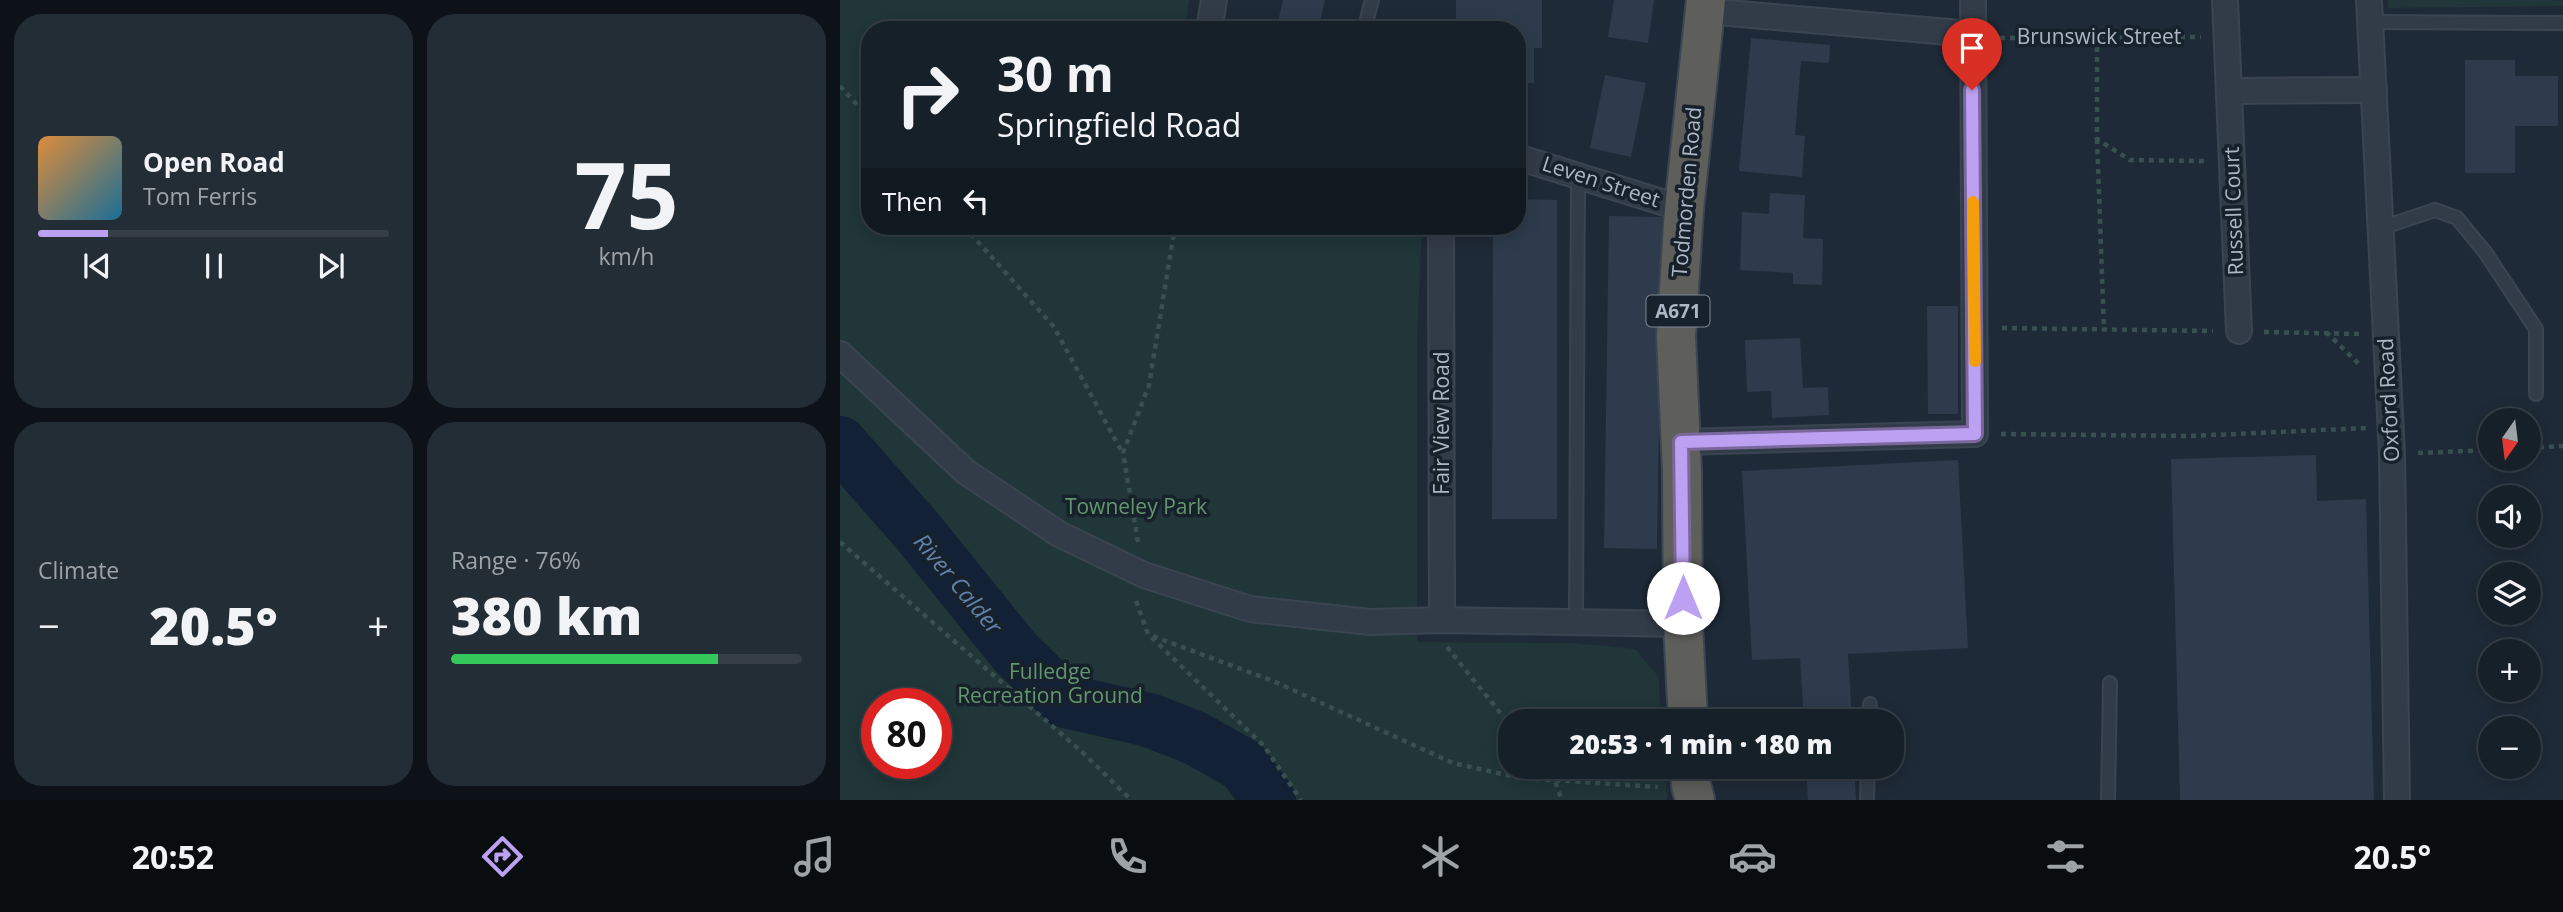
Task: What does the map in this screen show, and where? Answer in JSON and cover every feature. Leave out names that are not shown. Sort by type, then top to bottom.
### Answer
[{"type":"highway","name":"Todmorden Road","points":[[1687,709],[1676,336],[1684,209],[1705,6]]},
{"type":"street","points":[[1210,21],[1214,0]]},
{"type":"street","points":[[1681,442],[1975,434],[1973,0]]},
{"type":"street","name":"Russell Court","points":[[2225,0],[2239,331]]},
{"type":"street","points":[[1705,6],[1972,36]]},
{"type":"street","name":"Oxford Road","points":[[2370,11],[2392,454],[2397,800]]},
{"type":"street","points":[[2229,91],[2374,90]]},
{"type":"street","name":"Leven Street","points":[[1526,160],[1684,209]]},
{"type":"street","name":"Fair View Road","points":[[1441,235],[1442,620]]},
{"type":"street","points":[[840,354],[965,472],[1059,534],[1144,575],[1250,608],[1370,622],[1442,620],[1683,624]]},
{"type":"lane","points":[[1366,21],[1372,0]]},
{"type":"lane","points":[[2370,11],[2563,23]]},
{"type":"lane","points":[[1576,622],[1578,175]]},
{"type":"lane","points":[[2381,228],[2435,210],[2457,218],[2485,251],[2536,329],[2536,394]]},
{"type":"lane","points":[[2108,800],[2110,683]]},
{"type":"lane","points":[[1870,704],[1870,709]]},
{"type":"lane","points":[[1867,800],[1868,779]]},
{"type":"path","name":"Brunswick Street","points":[[1972,36],[2227,37]]},
{"type":"path","points":[[2097,37],[2097,139],[2104,330]]},
{"type":"path","points":[[840,86],[861,109]]},
{"type":"path","points":[[2097,139],[2130,160],[2232,161]]},
{"type":"path","points":[[972,235],[1054,327],[1123,453],[1144,575]]},
{"type":"path","points":[[1123,453],[1149,385],[1174,235]]},
{"type":"path","points":[[1974,328],[2386,334]]},
{"type":"path","points":[[1975,434],[2191,436],[2372,428],[2372,455],[2478,450]]},
{"type":"path","points":[[2541,447],[2563,446]]},
{"type":"path","points":[[840,542],[1081,751],[1131,800]]},
{"type":"path","points":[[1442,620],[1443,642],[1498,710]]},
{"type":"path","points":[[1301,800],[1264,747],[1149,634],[1273,681],[1453,763],[1498,773]]},
{"type":"path","points":[[1563,800],[1554,779],[1667,788],[1692,784]]},
{"type":"green space","name":"Towneley Park","points":[[840,0],[1189,0],[1186,21],[861,21],[861,235],[1422,235],[1417,341],[1417,642],[1573,643],[1635,649],[1659,677],[1660,709],[1498,709],[1498,779],[1666,779],[1667,800],[840,800]]},
{"type":"green space","points":[[2388,0],[2563,0],[2563,6],[2388,8]]},
{"type":"building","points":[[1283,0],[1325,0],[1320,21],[1278,21]]},
{"type":"building","points":[[1456,0],[1542,0],[1542,48],[1534,48],[1534,83],[1526,83],[1526,21],[1456,21]]},
{"type":"building","points":[[1614,0],[1654,0],[1648,43],[1608,37]]},
{"type":"building","points":[[1751,38],[1830,45],[1829,63],[1801,61],[1795,135],[1805,136],[1802,177],[1739,171]]},
{"type":"building","points":[[2465,60],[2515,60],[2515,76],[2558,76],[2558,126],[2515,126],[2515,173],[2465,173]]},
{"type":"building","points":[[1605,75],[1646,83],[1631,157],[1590,148]]},
{"type":"building","points":[[1770,193],[1805,195],[1803,238],[1823,239],[1822,285],[1793,284],[1793,273],[1740,270],[1742,212],[1769,214]]},
{"type":"building","points":[[1526,199],[1557,200],[1557,519],[1492,519],[1493,235],[1526,235]]},
{"type":"building","points":[[1609,216],[1662,217],[1657,549],[1604,548]]},
{"type":"building","points":[[1927,306],[1958,306],[1958,414],[1928,414]]},
{"type":"building","points":[[1800,338],[1803,388],[1828,387],[1829,415],[1772,418],[1771,391],[1747,392],[1745,340]]},
{"type":"building","points":[[2316,455],[2317,501],[2366,499],[2374,800],[2180,800],[2171,459]]},
{"type":"building","points":[[1958,460],[1968,648],[1848,654],[1851,709],[1803,709],[1800,658],[1752,660],[1742,471]]},
{"type":"building","points":[[1807,779],[1855,779],[1856,800],[1808,800]]},
{"type":"waterway","name":"River Calder","points":[[840,443],[919,533],[1015,652],[1065,701],[1149,720],[1195,738],[1243,765],[1269,800]]},
{"type":"slow traffic","points":[[1973,202],[1975,361]]},
{"type":"route","points":[[1683,598],[1681,442],[1975,434],[1972,90]]},
{"type":"park label","name":"Fulledge Recreation Ground","points":[[1050,684]]}]
